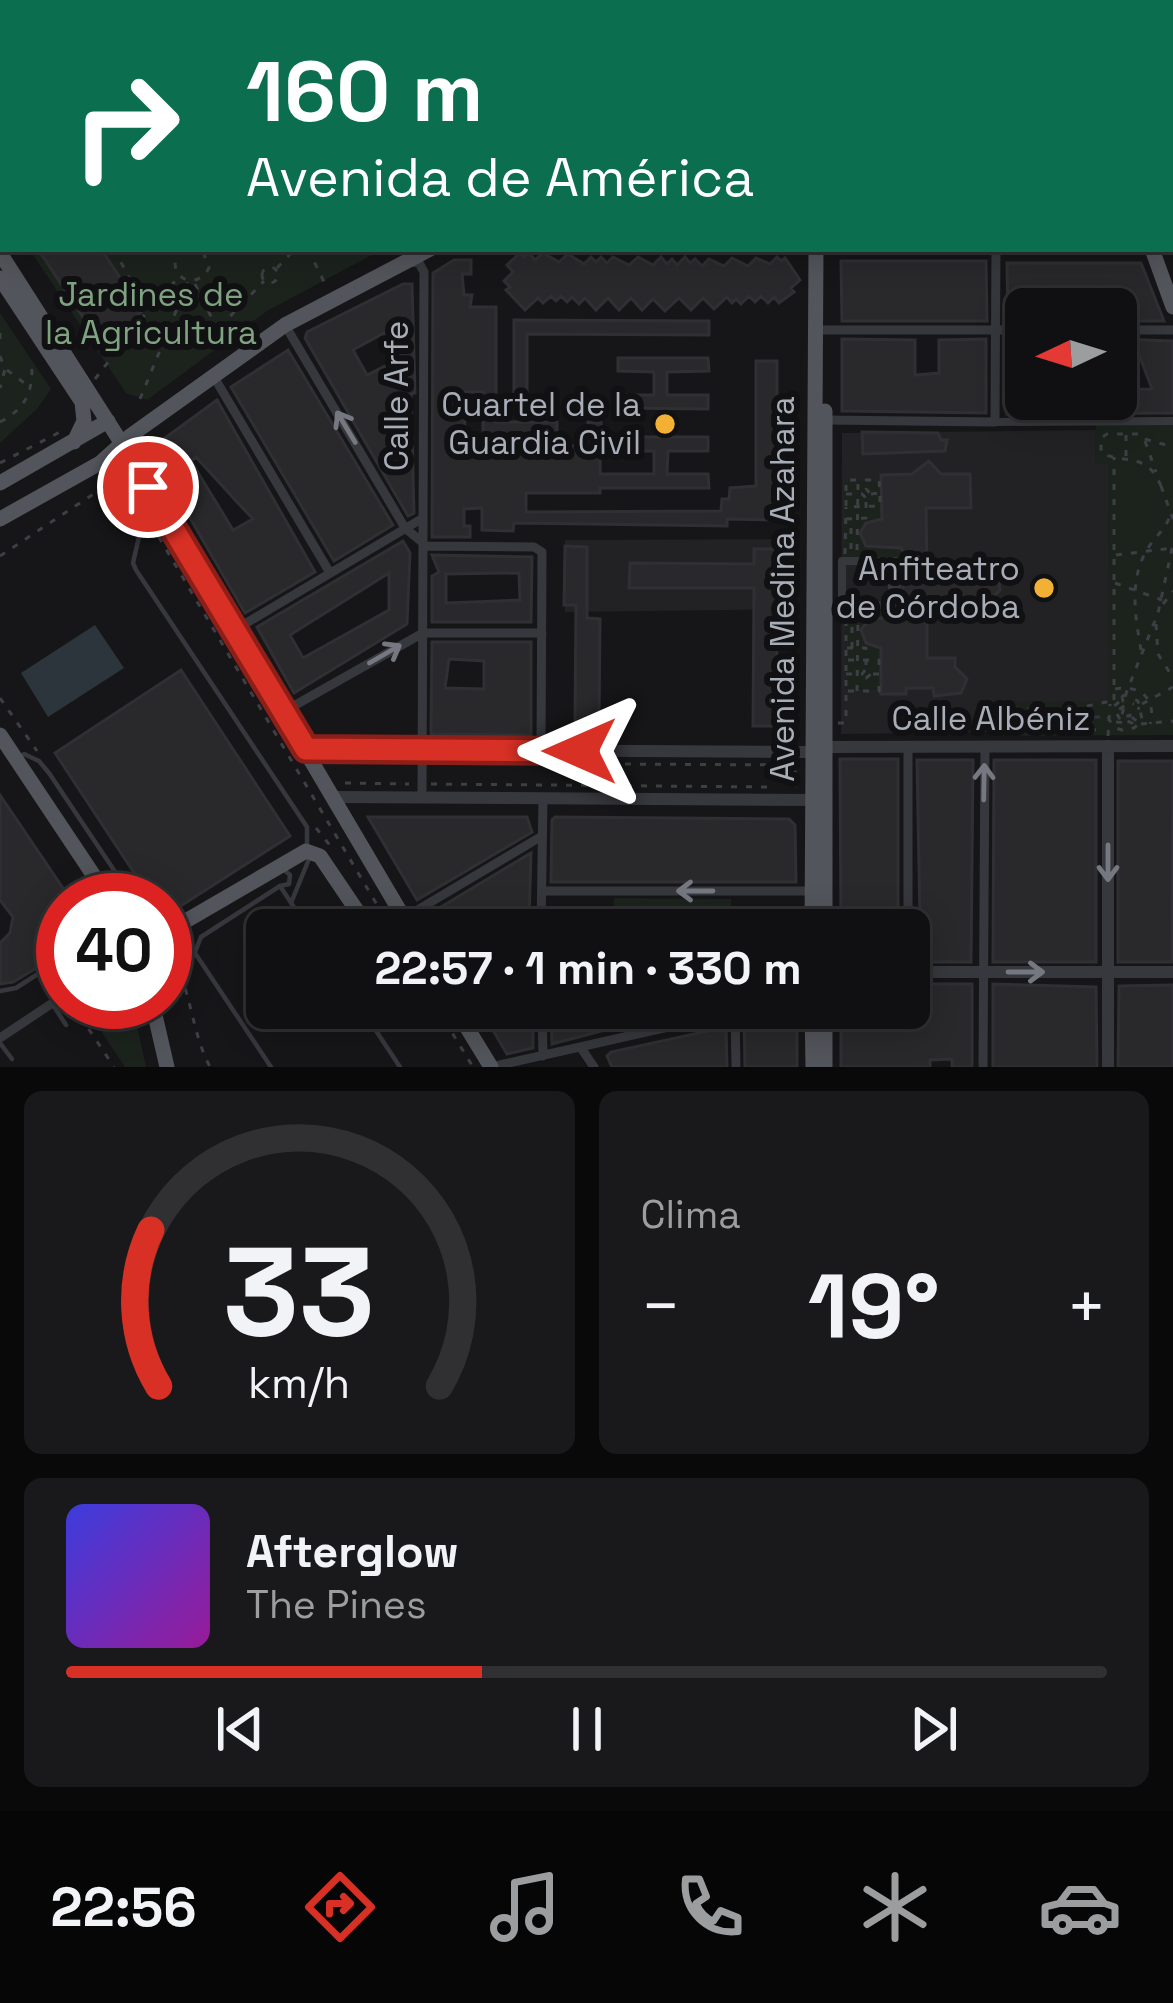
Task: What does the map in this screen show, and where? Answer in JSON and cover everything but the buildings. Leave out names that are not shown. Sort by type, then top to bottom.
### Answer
[{"type":"main road","points":[[0,519],[83,473],[285,325],[424,252]]},
{"type":"main road","name":"Avenida Medina Azahara","points":[[807,755],[825,421],[820,252]]},
{"type":"main road","name":"Avenida Medina Azahara","points":[[820,252],[807,755],[823,909]]},
{"type":"main road","points":[[1153,252],[1173,307]]},
{"type":"main road","points":[[0,253],[150,489],[306,749],[339,790],[394,909]]},
{"type":"main road","points":[[0,278],[82,402],[84,421],[71,443]]},
{"type":"main road","points":[[0,483],[108,421]]},
{"type":"main road","points":[[2,740],[92,873]]},
{"type":"main road","name":"Avenida Medina Azahara","points":[[811,798],[812,909]]},
{"type":"main road","points":[[192,918],[309,851],[320,856],[356,909]]},
{"type":"main road","points":[[158,1029],[167,1067]]},
{"type":"main road","points":[[468,1029],[491,1067]]},
{"type":"main road","points":[[812,1029],[813,1067]]},
{"type":"main road","points":[[825,1029],[825,1067]]},
{"type":"street","points":[[995,422],[996,252]]},
{"type":"street","name":"Calle Arfe","points":[[404,262],[419,263],[424,272],[422,791]]},
{"type":"street","points":[[285,325],[405,528],[416,533],[423,546],[539,550],[541,751]]},
{"type":"street","points":[[824,330],[1005,330]]},
{"type":"street","points":[[1137,330],[1173,330]]},
{"type":"street","points":[[214,377],[330,573]]},
{"type":"street","points":[[825,421],[1173,421]]},
{"type":"street","points":[[233,631],[423,518]]},
{"type":"street","points":[[901,561],[901,566],[893,566],[897,586],[892,586],[893,602],[899,605],[852,612],[842,607],[845,562],[901,561]]},
{"type":"street","points":[[283,712],[423,633],[542,633]]},
{"type":"street","points":[[1108,739],[1108,1067]]},
{"type":"street","name":"Calle Albéniz","points":[[306,749],[422,756],[541,751],[807,755],[1108,739],[1173,746]]},
{"type":"street","points":[[982,1067],[985,746]]},
{"type":"street","points":[[908,747],[908,909]]},
{"type":"street","points":[[807,755],[334,753],[325,763],[343,792],[811,798]]},
{"type":"street","points":[[339,790],[811,798]]},
{"type":"street","points":[[540,909],[543,798]]},
{"type":"street","points":[[428,909],[542,836]]},
{"type":"street","points":[[542,891],[812,891]]},
{"type":"street","points":[[930,972],[1173,972]]},
{"type":"street","points":[[0,1040],[36,1015]]},
{"type":"street","points":[[542,1029],[543,1056]]},
{"type":"street","points":[[491,1067],[661,1029]]},
{"type":"street","points":[[735,1029],[736,1067]]},
{"type":"street","points":[[581,1048],[594,1067]]},
{"type":"lane","points":[[150,489],[133,563],[136,570],[307,826],[309,851],[291,904]]},
{"type":"lane","points":[[16,759],[24,754],[39,761],[116,873]]},
{"type":"lane","points":[[195,952],[201,937],[289,884],[290,875],[278,867]]},
{"type":"lane","points":[[280,886],[294,909]]},
{"type":"lane","points":[[192,949],[271,1067]]},
{"type":"lane","points":[[0,991],[16,988],[36,975]]},
{"type":"lane","points":[[375,1029],[400,1067]]},
{"type":"lane","points":[[0,1040],[12,1059]]},
{"type":"path","points":[[117,252],[147,311]]},
{"type":"path","points":[[179,252],[174,262],[179,277],[191,282],[226,347]]},
{"type":"path","points":[[140,399],[191,282],[205,276],[209,268],[205,252]]},
{"type":"path","points":[[264,280],[275,281],[275,269],[292,252]]},
{"type":"path","points":[[309,252],[326,286]]},
{"type":"path","points":[[218,330],[264,280],[265,268],[275,269]]},
{"type":"path","points":[[94,381],[179,277]]},
{"type":"path","points":[[0,333],[0,345]]},
{"type":"path","points":[[0,356],[5,369],[32,388]]},
{"type":"path","points":[[0,422],[17,411],[32,388],[32,370],[44,364]]},
{"type":"path","points":[[0,388],[5,369]]},
{"type":"path","points":[[0,463],[59,430],[71,443]]},
{"type":"path","points":[[1126,434],[1126,458]]},
{"type":"path","points":[[1142,652],[1135,589],[1147,551],[1172,516],[1162,486],[1145,440],[1140,434],[1101,438],[1101,452],[1149,467],[1162,486]]},
{"type":"path","points":[[1145,440],[1173,447]]},
{"type":"path","points":[[1114,457],[1114,709],[1120,721],[1127,711],[1128,723]]},
{"type":"path","points":[[83,473],[95,493]]},
{"type":"path","points":[[845,562],[852,529],[846,507],[846,480],[879,480],[880,506],[846,507]]},
{"type":"path","points":[[857,480],[865,494]]},
{"type":"path","points":[[852,519],[866,518],[866,480]]},
{"type":"path","points":[[0,556],[108,486],[140,504],[335,835],[389,909]]},
{"type":"path","points":[[846,494],[880,494]]},
{"type":"path","points":[[851,551],[852,519],[865,494]]},
{"type":"path","points":[[851,539],[857,562]]},
{"type":"path","points":[[1114,555],[1173,546],[1158,613],[1128,687],[1123,696],[1114,709],[1108,717],[1108,739],[1077,724],[995,728],[994,709],[1004,707],[1032,710],[1077,709],[1114,709],[1118,710],[1173,687]]},
{"type":"path","points":[[1114,582],[1162,600]]},
{"type":"path","points":[[1173,591],[1158,613],[1155,645],[1173,678]]},
{"type":"path","points":[[852,612],[852,648],[866,691]]},
{"type":"path","points":[[838,723],[846,723],[852,612]]},
{"type":"path","points":[[852,648],[866,648],[857,691]]},
{"type":"path","points":[[846,660],[879,660],[879,691],[846,691]]},
{"type":"path","points":[[846,674],[879,674]]},
{"type":"path","points":[[1113,689],[1142,691],[1153,714],[1150,724]]},
{"type":"path","points":[[1108,717],[1118,730],[1135,720],[1137,708],[1123,696]]},
{"type":"path","points":[[1128,723],[1134,705]]},
{"type":"path","points":[[1134,705],[1139,724]]},
{"type":"path","points":[[1004,707],[1009,714],[1006,729]]},
{"type":"path","points":[[1077,709],[1077,724]]},
{"type":"path","points":[[1114,709],[1128,723],[1173,721]]},
{"type":"path","points":[[1032,710],[1032,724]]},
{"type":"path","points":[[340,762],[422,756],[807,755],[811,798]]},
{"type":"path","points":[[339,790],[775,787]]},
{"type":"path","points":[[310,824],[332,848],[335,835]]},
{"type":"path","points":[[192,1017],[197,1042],[210,1067]]},
{"type":"path","points":[[89,1029],[114,1067]]},
{"type":"path","points":[[450,1029],[473,1067]]},
{"type":"shaded area","points":[[1096,430],[1095,463],[1108,463],[1110,696],[1105,701],[989,701],[990,732],[841,734],[842,433]]},
{"type":"shaded area","points":[[796,539],[796,609],[565,612],[565,540]]},
{"type":"shaded area","points":[[95,625],[124,668],[48,717],[21,673]]},
{"type":"green space","name":"Jardines de la Agricultura","points":[[31,252],[377,252],[267,311],[147,400],[126,393]]},
{"type":"green space","points":[[0,313],[51,389],[0,443]]},
{"type":"green space","points":[[1096,425],[1173,425],[1173,735],[990,736],[988,701],[1105,701],[1109,695],[1108,464],[1095,463]]},
{"type":"green space","points":[[881,481],[886,519],[866,523],[861,540],[873,549],[900,548],[901,561],[844,561],[844,482]]},
{"type":"green space","points":[[899,605],[900,616],[874,617],[861,630],[866,643],[886,646],[881,690],[845,690],[845,607]]},
{"type":"green space","points":[[614,898],[731,899],[731,909],[614,909]]},
{"type":"green space","points":[[100,1029],[138,1029],[146,1067],[125,1067]]},
{"type":"waterway","points":[[1005,718],[1099,717]]},
{"type":"place","name":"Cuartel de la Guardia Civil","points":[[665,424]]},
{"type":"place","name":"Anfiteatro de Córdoba","points":[[1044,588]]},
{"type":"route","points":[[148,487],[306,749],[580,751]]}]
